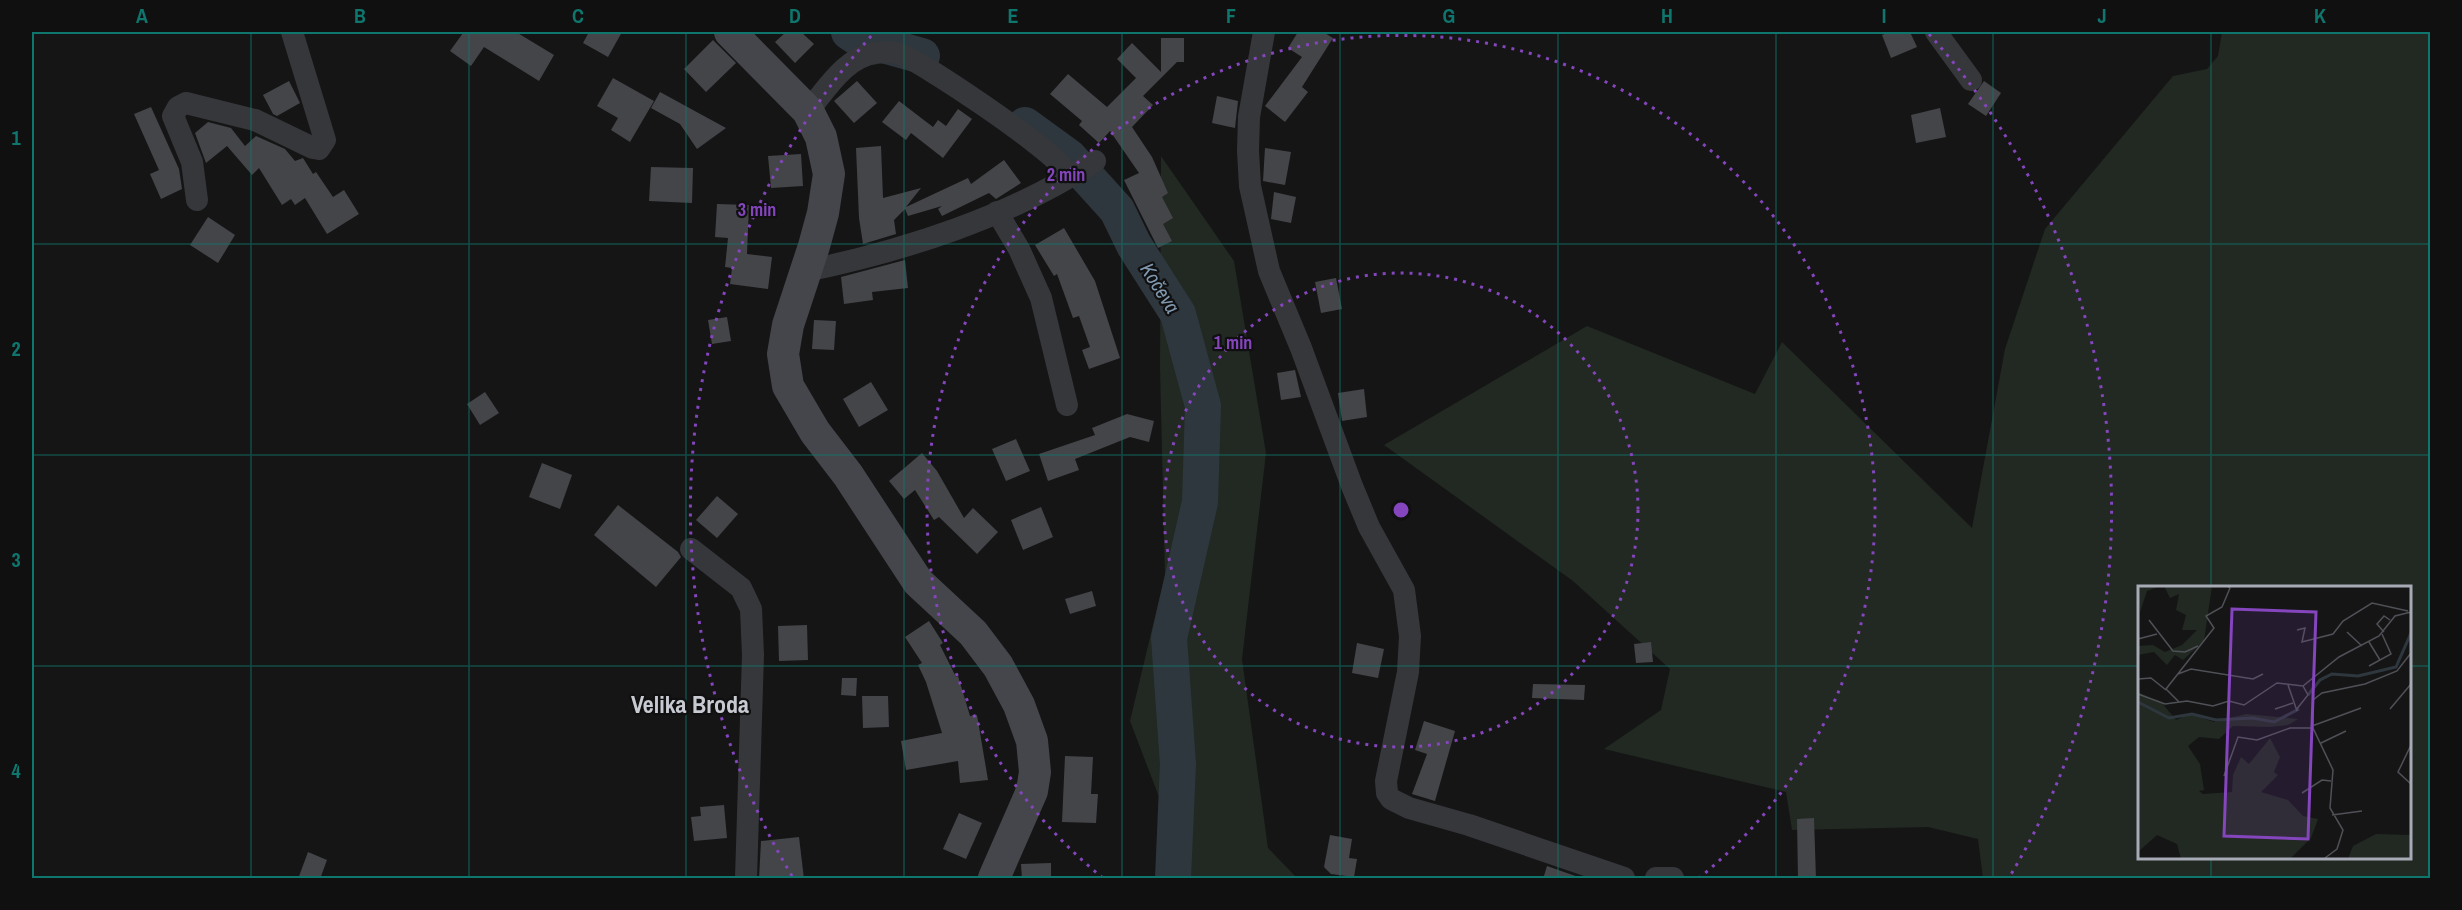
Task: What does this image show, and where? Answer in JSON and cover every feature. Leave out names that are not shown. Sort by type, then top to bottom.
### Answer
[{"type":"main road","points":[[730,32],[808,111],[821,137],[829,174],[823,213],[788,325],[783,354],[788,386],[815,432],[848,475],[918,582],[973,633],[998,666],[1019,705],[1032,741],[1035,772],[1032,791],[994,879]]},
{"type":"street","points":[[197,200],[192,162],[173,116],[178,106],[186,103],[255,120],[313,148],[319,149],[325,141],[292,32]]},
{"type":"street","points":[[1264,32],[1248,117],[1248,151],[1250,186],[1269,271],[1369,527],[1404,590],[1410,636],[1408,672],[1386,781],[1387,793],[1390,799],[1409,808],[1468,825],[1624,879]]},
{"type":"street","points":[[1936,32],[1971,80]]},
{"type":"street","points":[[808,111],[837,75],[859,57],[876,53],[900,54],[957,86],[995,114],[1061,166],[1068,178]]},
{"type":"street","points":[[806,271],[899,249],[997,212],[1068,178],[1094,162]]},
{"type":"street","points":[[997,212],[1019,249],[1041,298],[1067,405]]},
{"type":"street","points":[[691,549],[741,588],[751,609],[753,655],[746,879]]},
{"type":"street","points":[[1656,879],[1673,879]]},
{"type":"shaded area","points":[[2222,32],[2430,32],[2430,878],[1983,878],[1978,839],[1928,827],[1792,830],[1786,792],[1604,749],[1661,710],[1670,669],[1573,581],[1384,445],[1587,326],[1755,394],[1782,342],[1972,528],[2005,349],[2045,229],[2173,76],[2207,69],[2218,56]]},
{"type":"shaded area","points":[[1161,156],[1234,261],[1266,453],[1242,659],[1268,848],[1297,878],[1190,878],[1130,721],[1165,575],[1160,369]]},
{"type":"building","points":[[461,32],[516,32],[554,55],[539,81],[484,47],[471,66],[450,51],[463,33]]},
{"type":"building","points":[[589,32],[622,32],[608,57],[583,43]]},
{"type":"building","points":[[786,32],[801,32],[814,44],[795,63],[775,42]]},
{"type":"building","points":[[1298,32],[1323,32],[1333,38],[1302,87],[1308,92],[1285,122],[1265,106],[1302,57],[1288,48]]},
{"type":"building","points":[[1890,32],[1910,32],[1917,47],[1891,58],[1882,35]]},
{"type":"building","points":[[1161,38],[1184,38],[1184,62],[1177,62],[1143,96],[1153,105],[1132,127],[1152,157],[1168,193],[1162,197],[1173,218],[1163,224],[1172,241],[1158,248],[1124,180],[1139,173],[1110,131],[1099,143],[1079,125],[1082,121],[1050,94],[1068,74],[1107,107],[1136,78],[1117,59],[1132,43],[1161,72]]},
{"type":"building","points":[[713,40],[736,63],[706,92],[684,69]]},
{"type":"building","points":[[613,78],[654,101],[630,142],[611,130],[618,118],[597,106]]},
{"type":"building","points":[[289,81],[300,103],[277,116],[273,114],[263,95]]},
{"type":"building","points":[[857,81],[877,103],[854,123],[834,101]]},
{"type":"building","points":[[1984,81],[2001,93],[1986,116],[1968,104]]},
{"type":"building","points":[[660,92],[726,128],[697,149],[680,124],[651,108]]},
{"type":"building","points":[[1217,96],[1238,101],[1235,128],[1212,123]]},
{"type":"building","points":[[899,101],[933,127],[938,120],[946,126],[958,109],[972,119],[943,158],[911,133],[906,140],[882,122]]},
{"type":"building","points":[[151,107],[179,169],[182,189],[161,199],[150,174],[159,170],[134,114]]},
{"type":"building","points":[[1940,108],[1946,137],[1916,143],[1911,115]]},
{"type":"building","points":[[208,122],[231,128],[245,146],[256,136],[285,149],[295,161],[303,158],[313,174],[316,172],[333,197],[344,190],[359,214],[327,234],[305,198],[295,205],[291,199],[282,205],[259,168],[252,175],[227,146],[206,163],[195,133]]},
{"type":"building","points":[[881,146],[883,198],[921,188],[906,207],[968,178],[971,184],[1004,160],[1021,183],[996,199],[989,193],[942,216],[938,209],[942,206],[908,216],[905,209],[894,220],[896,234],[863,244],[859,218],[856,148]]},
{"type":"building","points":[[1265,148],[1291,152],[1285,185],[1263,181]]},
{"type":"building","points":[[801,154],[803,186],[771,188],[768,156]]},
{"type":"building","points":[[651,167],[693,168],[692,203],[649,201]]},
{"type":"building","points":[[1274,192],[1296,197],[1291,223],[1271,219]]},
{"type":"building","points":[[717,204],[749,205],[747,254],[772,257],[768,289],[730,284],[732,268],[725,267],[728,238],[715,237]]},
{"type":"building","points":[[208,217],[235,235],[218,263],[190,245]]},
{"type":"building","points":[[1064,228],[1095,281],[1120,358],[1089,369],[1082,350],[1090,347],[1079,316],[1073,318],[1057,274],[1054,276],[1035,245]]},
{"type":"building","points":[[905,260],[908,288],[872,292],[873,300],[844,304],[841,277]]},
{"type":"building","points":[[1336,278],[1342,309],[1321,313],[1315,282]]},
{"type":"building","points":[[727,317],[731,341],[712,344],[708,320]]},
{"type":"building","points":[[814,320],[836,321],[834,350],[812,349]]},
{"type":"building","points":[[1295,370],[1301,397],[1281,400],[1277,373]]},
{"type":"building","points":[[871,382],[888,410],[859,427],[843,399]]},
{"type":"building","points":[[1364,389],[1367,417],[1342,421],[1338,393]]},
{"type":"building","points":[[485,392],[499,413],[480,425],[467,404]]},
{"type":"building","points":[[1127,414],[1154,421],[1149,442],[1130,437],[1075,459],[1079,470],[1048,481],[1039,454],[1095,435],[1092,428]]},
{"type":"building","points":[[1016,439],[1030,471],[1006,481],[992,449]]},
{"type":"building","points":[[922,453],[937,471],[964,518],[973,508],[998,532],[977,554],[939,517],[934,520],[915,490],[904,499],[889,481]]},
{"type":"building","points":[[542,463],[572,475],[560,509],[529,497]]},
{"type":"building","points":[[717,496],[738,514],[717,538],[696,520]]},
{"type":"building","points":[[618,505],[678,552],[681,557],[656,587],[594,535]]},
{"type":"building","points":[[1041,507],[1053,537],[1023,550],[1011,520]]},
{"type":"building","points":[[1092,591],[1096,606],[1070,614],[1065,599]]},
{"type":"building","points":[[929,621],[943,643],[940,645],[956,677],[958,676],[970,716],[977,715],[988,780],[960,783],[958,761],[906,770],[901,741],[942,733],[926,682],[918,665],[922,663],[905,637]]},
{"type":"building","points":[[807,625],[808,660],[779,661],[778,626]]},
{"type":"building","points":[[1651,642],[1653,662],[1636,663],[1634,644]]},
{"type":"building","points":[[1357,643],[1384,649],[1378,678],[1352,673]]},
{"type":"building","points":[[842,678],[857,678],[856,696],[841,695]]},
{"type":"building","points":[[1533,684],[1585,685],[1584,700],[1532,698]]},
{"type":"building","points":[[862,696],[888,696],[889,727],[863,728]]},
{"type":"building","points":[[1424,721],[1455,731],[1435,801],[1412,794],[1427,754],[1415,750]]},
{"type":"building","points":[[1065,756],[1093,757],[1091,794],[1098,794],[1096,823],[1062,822]]},
{"type":"building","points":[[724,805],[727,838],[694,841],[691,817],[701,816],[700,807]]},
{"type":"building","points":[[959,813],[982,823],[966,859],[943,849]]},
{"type":"building","points":[[1814,818],[1816,879],[1798,879],[1797,819]]},
{"type":"building","points":[[1330,835],[1352,839],[1349,858],[1357,859],[1354,877],[1331,874],[1324,867]]},
{"type":"building","points":[[799,837],[804,879],[759,879],[761,841]]},
{"type":"building","points":[[308,852],[327,860],[320,879],[298,879]]},
{"type":"building","points":[[1051,863],[1051,879],[1022,879],[1021,864]]},
{"type":"building","points":[[1547,866],[1584,879],[1543,879]]},
{"type":"waterway","name":"Kočeva","points":[[849,32],[858,38],[922,56]]},
{"type":"waterway","name":"Kočeva","points":[[1025,125],[1069,157],[1117,210],[1134,245],[1178,314],[1203,406],[1200,502],[1169,638],[1178,764],[1173,878]]},
{"type":"district","name":"Velika Broda","points":[[690,705]]}]
